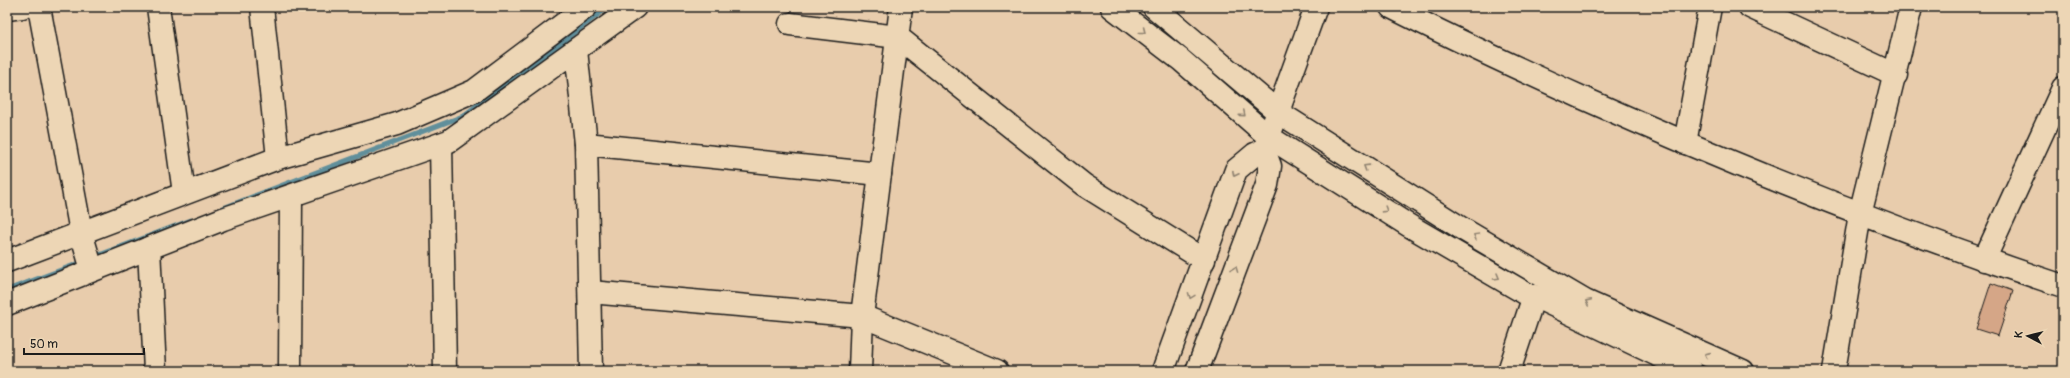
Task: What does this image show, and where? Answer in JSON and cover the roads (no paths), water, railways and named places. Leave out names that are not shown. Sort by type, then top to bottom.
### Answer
[{"type":"street","points":[[7,9],[22,7]]},
{"type":"street","points":[[39,7],[86,252]]},
{"type":"street","points":[[158,7],[184,194]]},
{"type":"street","points":[[262,7],[278,158]]},
{"type":"street","points":[[7,304],[86,252],[184,194],[278,158],[397,124],[474,91],[586,7]]},
{"type":"street","points":[[7,260],[86,252],[149,248],[223,219],[449,141],[635,7]]},
{"type":"street","points":[[860,371],[862,316],[901,7]]},
{"type":"street","points":[[1112,7],[1181,60],[1267,144],[1530,296],[1534,296],[1691,371]]},
{"type":"street","points":[[1154,7],[1278,112],[1462,228],[1585,301],[1743,371]]},
{"type":"street","points":[[1197,371],[1267,184],[1270,166],[1267,144],[1316,7]]},
{"type":"street","points":[[1392,7],[1457,41],[1685,143],[1860,214],[1984,260],[2063,286]]},
{"type":"street","points":[[1685,143],[1710,7]]},
{"type":"street","points":[[1750,7],[1896,75]]},
{"type":"street","points":[[1834,371],[1860,214],[1896,75],[1911,7]]},
{"type":"street","points":[[790,24],[898,37],[1084,185],[1204,260]]},
{"type":"street","points":[[576,50],[586,144],[591,371]]},
{"type":"street","points":[[1984,260],[2054,133],[2063,88]]},
{"type":"street","points":[[441,144],[445,371]]},
{"type":"street","points":[[586,144],[880,174]]},
{"type":"street","points":[[1163,371],[1236,170],[1267,144]]},
{"type":"street","points":[[290,371],[291,196]]},
{"type":"street","points":[[149,248],[155,371]]},
{"type":"street","points":[[590,292],[862,316],[997,371]]},
{"type":"street","points":[[1509,371],[1534,296]]},
{"type":"waterway","points":[[223,208],[463,116],[608,7]]},
{"type":"waterway","points":[[94,257],[191,220]]},
{"type":"waterway","points":[[7,290],[85,261]]}]
